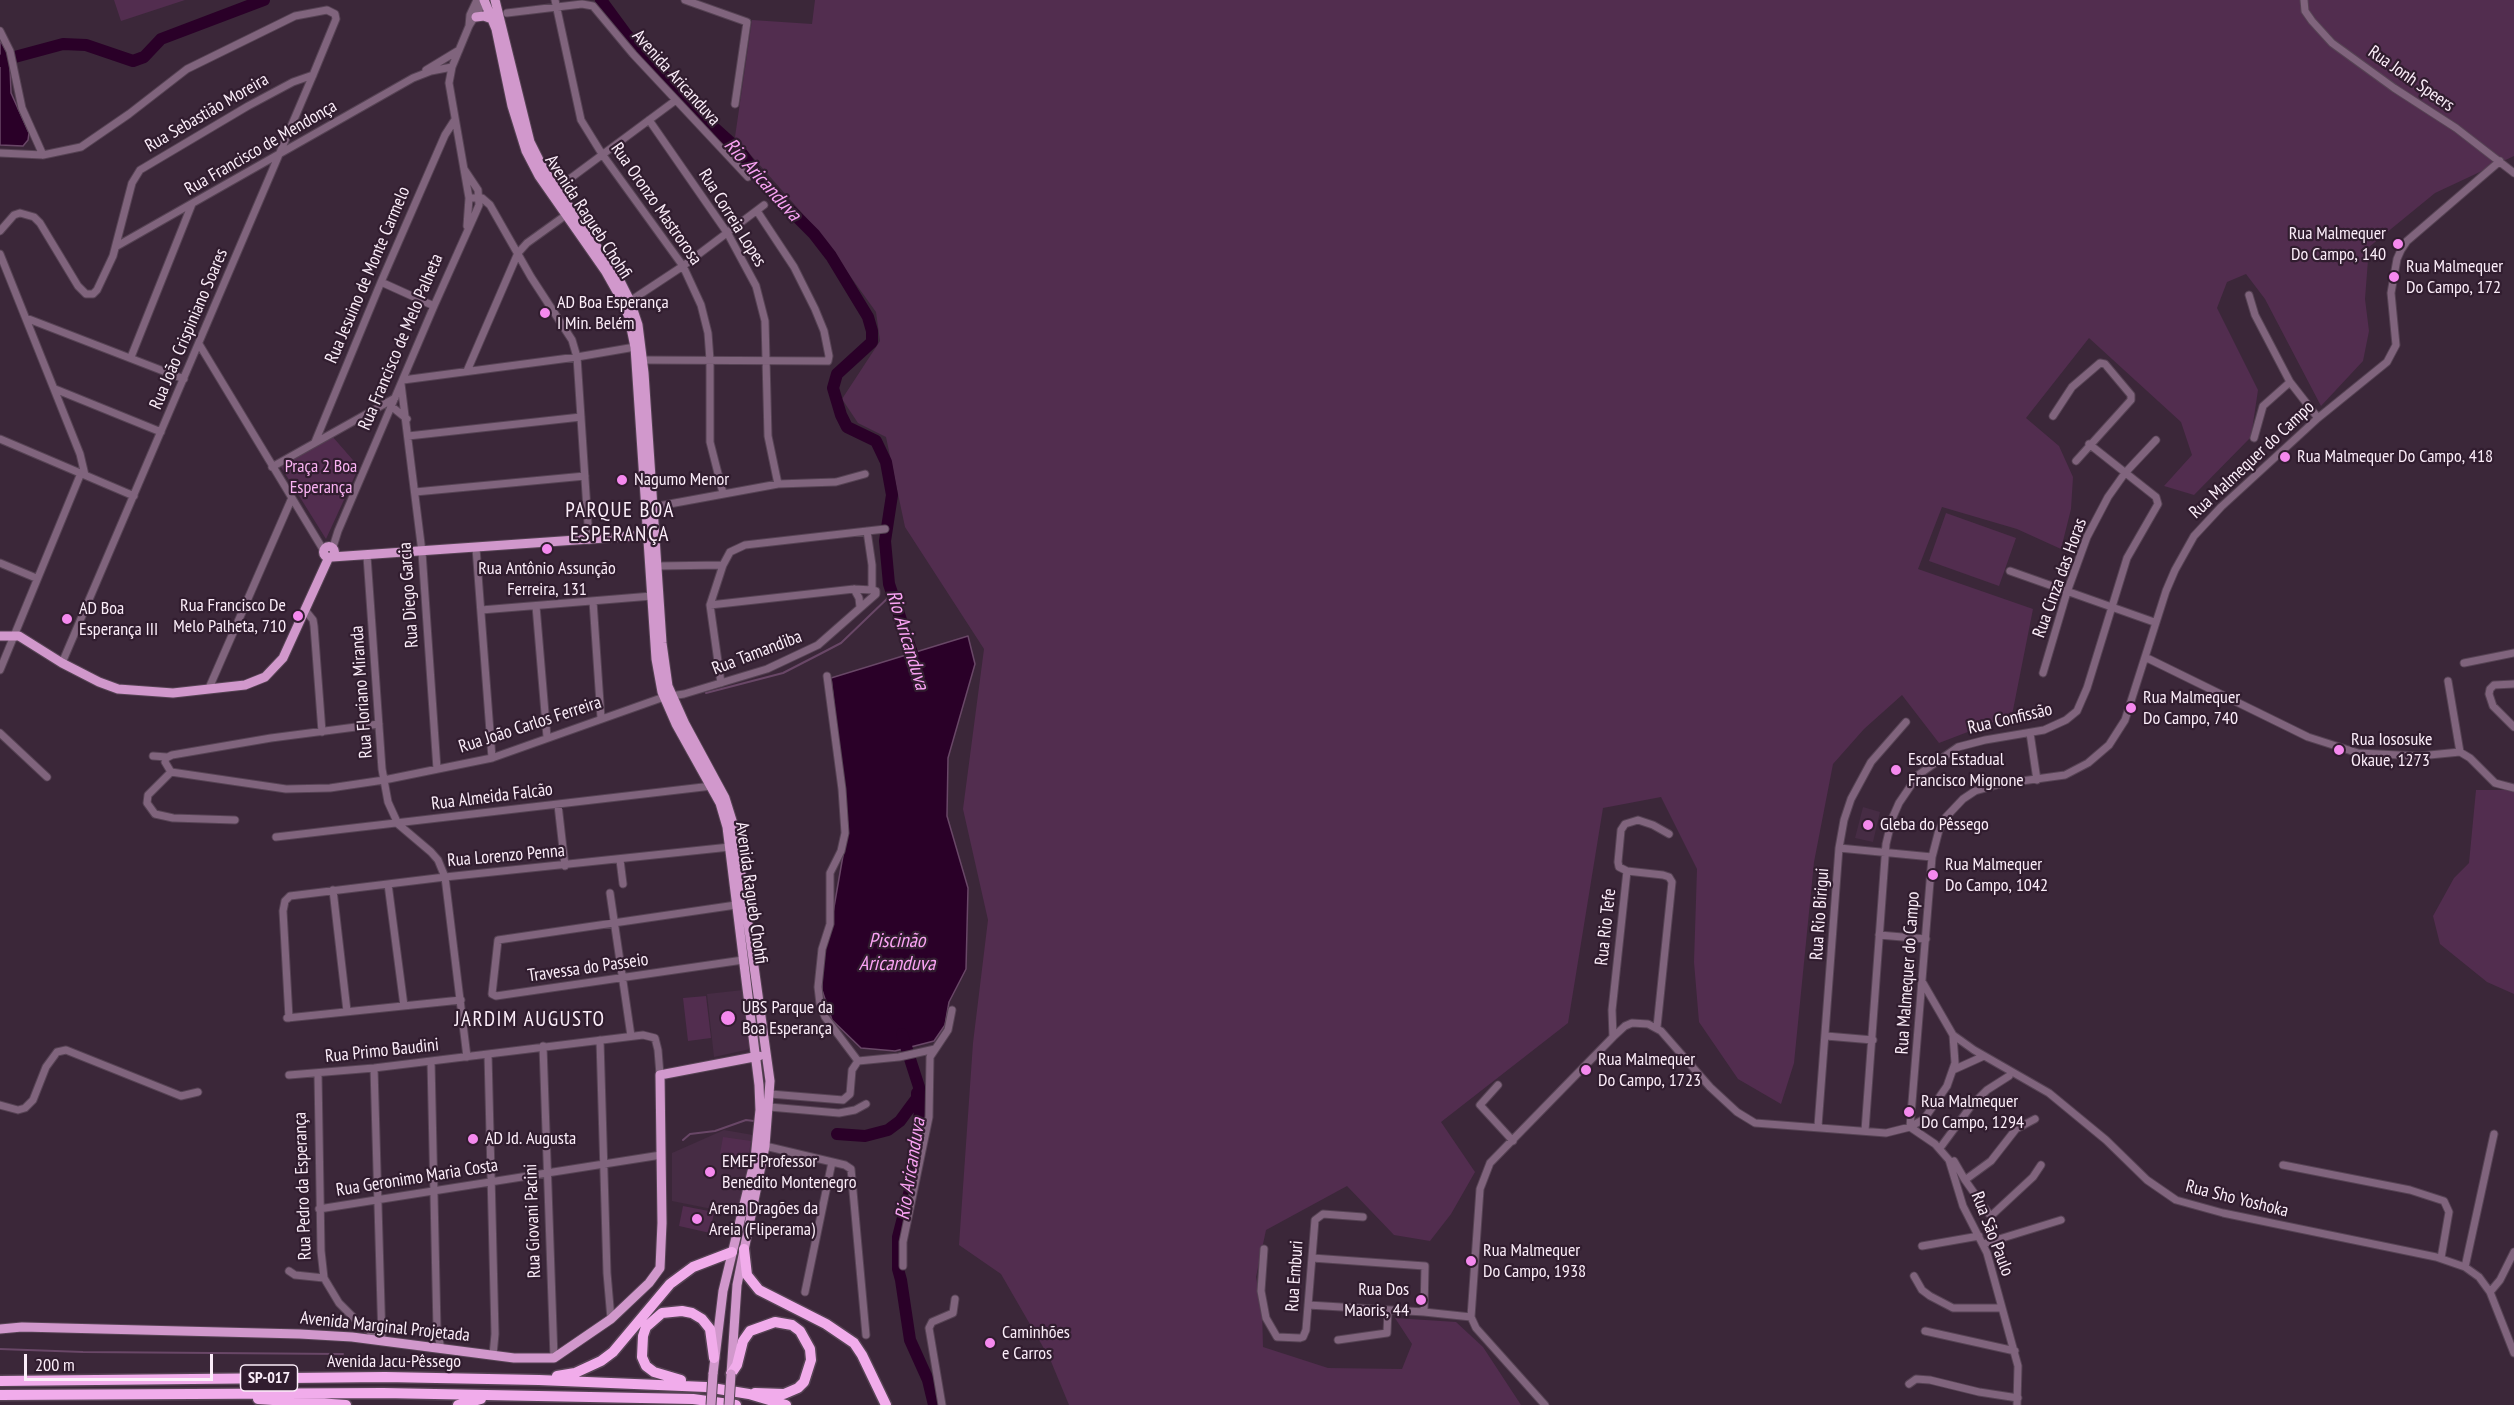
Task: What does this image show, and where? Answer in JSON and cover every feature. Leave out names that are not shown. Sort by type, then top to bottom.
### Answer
[{"type":"highway","points":[[744,1249],[747,1275],[759,1290],[826,1324],[854,1343],[886,1405]]},
{"type":"highway","points":[[538,1380],[575,1373],[601,1361],[613,1352],[670,1284],[693,1267],[732,1252]]},
{"type":"highway","points":[[691,1385],[685,1380],[654,1372],[646,1366],[641,1347],[646,1327],[662,1313],[672,1310],[692,1312],[710,1329],[714,1358]]},
{"type":"highway","points":[[731,1374],[737,1365],[743,1341],[750,1331],[775,1322],[792,1326],[800,1331],[810,1349],[811,1360],[804,1382],[798,1388],[784,1394],[764,1392],[749,1394]]},
{"type":"highway","name":"Avenida Jacu-Pêssego","points":[[0,1381],[374,1377],[538,1380],[691,1385],[749,1394],[786,1405]]},
{"type":"highway","points":[[231,1393],[257,1399],[346,1405]]},
{"type":"highway","name":"Avenida Jacu-Pêssego","points":[[0,1395],[231,1393],[505,1395],[693,1399],[736,1405]]},
{"type":"highway","points":[[458,1405],[505,1395]]},
{"type":"main road","name":"Avenida Ragueb Chohfi","points":[[485,0],[492,19],[519,133],[532,163],[627,303],[635,347],[651,535],[656,659],[676,724],[712,786],[724,815],[730,847],[756,1055],[760,1110],[757,1143],[745,1206],[723,1291],[714,1358],[711,1405]]},
{"type":"main road","name":"Avenida Ragueb Chohfi","points":[[495,0],[524,126],[534,152],[556,189],[612,268],[638,325],[644,360],[653,507],[651,535],[657,566],[667,697],[720,786],[733,820],[768,1064],[770,1094],[765,1146],[755,1204],[737,1285],[729,1405]]},
{"type":"main road","points":[[476,17],[484,16],[492,19]]},
{"type":"main road","points":[[329,551],[351,557],[651,535]]},
{"type":"main road","name":"Rua Francisco de Melo Palheta","points":[[14,634],[99,682],[133,691],[173,693],[244,685],[260,680],[283,658],[329,551]]},
{"type":"main road","points":[[0,636],[14,634]]},
{"type":"main road","points":[[554,1358],[611,1319],[649,1283],[660,1268],[662,1233],[660,1075],[756,1055],[761,1056],[763,1060],[770,1094]]},
{"type":"main road","name":"Avenida Marginal Projetada","points":[[0,1329],[22,1327],[352,1337],[493,1356],[546,1360],[554,1358]]},
{"type":"street","name":"Rua Francisco de Melo Palheta","points":[[469,26],[470,15],[477,0]]},
{"type":"street","name":"Rua Francisco de Melo Palheta","points":[[466,231],[469,198],[449,83],[452,67],[469,26],[485,0]]},
{"type":"street","points":[[685,0],[747,22],[735,104]]},
{"type":"street","name":"Rua Jonh Speers","points":[[2304,0],[2305,11],[2332,43],[2500,160],[2514,173]]},
{"type":"street","points":[[507,13],[555,3]]},
{"type":"street","name":"Avenida Aricanduva","points":[[555,3],[582,3],[596,8],[633,54],[748,177]]},
{"type":"street","name":"Rua Oronzo Mastrorosa","points":[[555,3],[581,120],[602,154],[683,266],[704,313],[710,360],[710,442],[723,493]]},
{"type":"street","name":"Rua João Crispiniano Soares","points":[[43,155],[70,151],[92,140],[187,69],[294,16],[327,10],[335,14],[336,20],[313,75],[62,663]]},
{"type":"street","points":[[0,31],[10,51],[14,66],[17,95],[43,155],[0,153]]},
{"type":"street","name":"Rua Francisco de Mendonça","points":[[117,246],[419,75],[459,50]]},
{"type":"street","name":"Rua Francisco de Mendonça","points":[[419,75],[452,67]]},
{"type":"street","name":"Rua Sebastião Moreira","points":[[0,231],[14,215],[20,213],[34,217],[78,286],[90,295],[98,290],[117,246],[132,183],[140,170],[248,106],[293,82],[313,75]]},
{"type":"street","points":[[556,189],[676,100]]},
{"type":"street","name":"Rua Correia Lopes","points":[[649,120],[728,234],[749,272],[762,306],[766,332],[768,436],[778,484]]},
{"type":"street","name":"Rua Jesuino de Monte Carmelo","points":[[315,442],[381,282],[445,135],[454,122]]},
{"type":"street","name":"Rua Malmequer do Campo","points":[[1910,1127],[1932,857],[1946,817],[1963,799],[1987,786],[2053,778],[2077,769],[2109,745],[2125,720],[2154,622],[2175,570],[2194,536],[2221,507],[2318,418],[2380,369],[2394,352],[2396,336],[2391,293],[2397,259],[2407,241],[2500,160]]},
{"type":"street","name":"Rua Francisco de Melo Palheta","points":[[329,551],[476,212],[479,197],[476,185],[464,169]]},
{"type":"street","points":[[469,198],[479,197],[490,205],[568,332],[576,357],[589,540]]},
{"type":"street","points":[[131,357],[192,204]]},
{"type":"street","points":[[627,303],[683,266],[764,206]]},
{"type":"street","points":[[644,360],[828,360],[824,331],[815,309],[794,267],[757,212]]},
{"type":"street","points":[[467,372],[518,253],[527,243],[566,215]]},
{"type":"street","points":[[0,254],[80,454],[83,474],[36,578],[0,670]]},
{"type":"street","points":[[381,282],[434,306]]},
{"type":"street","points":[[2249,295],[2255,315],[2290,382],[2318,418]]},
{"type":"street","points":[[26,318],[184,379]]},
{"type":"street","points":[[199,344],[291,500],[329,551]]},
{"type":"street","points":[[402,382],[635,347]]},
{"type":"street","points":[[2053,416],[2072,387],[2100,363],[2105,364],[2131,396],[2076,461]]},
{"type":"street","name":"Rua Diego Garcia","points":[[402,382],[422,552],[437,769]]},
{"type":"street","points":[[2254,438],[2263,406],[2290,382]]},
{"type":"street","points":[[55,389],[161,432]]},
{"type":"street","points":[[272,467],[395,398]]},
{"type":"street","points":[[391,406],[407,419]]},
{"type":"street","points":[[408,436],[581,417]]},
{"type":"street","points":[[0,439],[134,496]]},
{"type":"street","name":"Rua Cinza das Horas","points":[[2043,673],[2086,537],[2108,497],[2125,473],[2156,440]]},
{"type":"street","points":[[2089,444],[2125,473]]},
{"type":"street","name":"Rua Confissão","points":[[1865,1131],[1885,853],[1887,835],[1899,803],[1907,788],[1932,763],[1958,747],[2055,726],[2077,711],[2087,688],[2127,558],[2158,504],[2156,497],[2125,473]]},
{"type":"street","points":[[653,507],[778,484],[836,482],[865,474]]},
{"type":"street","points":[[415,492],[585,476]]},
{"type":"street","points":[[209,688],[291,500]]},
{"type":"street","points":[[722,683],[710,605],[723,565],[730,552],[739,546],[885,530]]},
{"type":"street","points":[[710,605],[872,590],[872,565],[867,531]]},
{"type":"street","points":[[476,548],[492,758]]},
{"type":"street","name":"Rua Floriano Miranda","points":[[367,556],[384,780],[391,809],[398,824]]},
{"type":"street","points":[[0,563],[36,578]]},
{"type":"street","points":[[657,566],[723,565]]},
{"type":"street","points":[[2010,572],[2154,622]]},
{"type":"street","points":[[854,590],[859,598],[860,607]]},
{"type":"street","name":"Rua Tamandiba","points":[[667,697],[767,669],[810,650],[876,594],[876,591],[872,590]]},
{"type":"street","points":[[481,610],[652,596]]},
{"type":"street","points":[[593,601],[601,718]]},
{"type":"street","points":[[536,606],[547,737]]},
{"type":"street","points":[[305,610],[313,620],[314,626],[322,732]]},
{"type":"street","points":[[2464,663],[2514,653]]},
{"type":"street","points":[[2145,657],[2288,729],[2358,753],[2419,756],[2460,752],[2470,758],[2495,783],[2514,788]]},
{"type":"street","points":[[827,676],[842,789],[845,833],[844,843],[830,873],[828,887],[830,924],[822,949],[818,987],[820,1004],[825,1017],[858,1061]]},
{"type":"street","points":[[2448,681],[2460,752]]},
{"type":"street","points":[[2514,684],[2494,686],[2490,689],[2489,694],[2493,706],[2514,727]]},
{"type":"street","name":"Rua João Carlos Ferreira","points":[[171,772],[286,789],[330,788],[384,780],[492,758],[601,718],[667,697]]},
{"type":"street","name":"Rua Rio Birigui","points":[[1818,1126],[1839,848],[1844,820],[1861,779],[1884,745],[1906,722]]},
{"type":"street","points":[[153,756],[170,756],[271,738],[379,724]]},
{"type":"street","points":[[0,733],[47,777]]},
{"type":"street","points":[[2030,733],[2037,780]]},
{"type":"street","points":[[170,756],[165,762],[171,772],[148,795],[147,803],[155,814],[173,818],[235,820]]},
{"type":"street","name":"Rua Almeida Falcão","points":[[276,837],[712,786]]},
{"type":"street","points":[[558,805],[565,866]]},
{"type":"street","points":[[1627,871],[1619,867],[1618,862],[1621,830],[1625,824],[1638,820],[1669,834]]},
{"type":"street","points":[[398,824],[431,852],[438,860],[445,877],[467,1057]]},
{"type":"street","name":"Rua Lorenzo Penna","points":[[347,1011],[287,1018],[283,910],[286,898],[293,895],[445,877],[730,847]]},
{"type":"street","points":[[1839,848],[1932,857]]},
{"type":"street","points":[[620,860],[623,884]]},
{"type":"street","name":"Rua Rio Tefe","points":[[1613,1037],[1612,1010],[1627,871],[1663,874],[1672,882],[1657,1027]]},
{"type":"street","points":[[388,884],[404,1006]]},
{"type":"street","points":[[333,890],[347,1011],[461,1000]]},
{"type":"street","points":[[610,893],[631,1036]]},
{"type":"street","points":[[614,922],[736,905]]},
{"type":"street","name":"Travessa do Passeio","points":[[614,922],[497,940],[492,993],[494,996],[743,960]]},
{"type":"street","points":[[1879,935],[1926,939]]},
{"type":"street","points":[[1545,1405],[1476,1328],[1471,1317],[1482,1179],[1490,1163],[1613,1037],[1632,1023],[1657,1027],[1710,1087],[1750,1121],[1761,1125],[1818,1126],[1893,1133],[1910,1127],[1924,1119],[1947,1086],[1953,1070],[1955,1053],[1953,1035],[1923,983]]},
{"type":"street","points":[[903,1266],[903,1242],[929,1117],[930,1057],[948,1030],[952,1010]]},
{"type":"street","name":"Rua Primo Baudini","points":[[289,1075],[374,1068],[543,1046],[651,1035],[655,1038],[658,1050],[660,1075]]},
{"type":"street","name":"Rua Sho Yoshoka","points":[[1953,1035],[1984,1056],[2034,1083],[2072,1110],[2147,1180],[2176,1200],[2223,1213],[2440,1258],[2465,1267],[2479,1277],[2490,1292],[2514,1353]]},
{"type":"street","points":[[1826,1036],[1873,1040]]},
{"type":"street","points":[[600,1040],[603,1164],[611,1319]]},
{"type":"street","name":"Rua Giovani Pacini","points":[[543,1046],[554,1358]]},
{"type":"street","points":[[858,1061],[899,1057],[936,1049]]},
{"type":"street","points":[[0,1105],[18,1110],[26,1108],[33,1100],[46,1067],[57,1052],[66,1050],[181,1096],[198,1092]]},
{"type":"street","points":[[488,1054],[493,1356]]},
{"type":"street","points":[[1953,1070],[1984,1056]]},
{"type":"street","points":[[431,1061],[437,1329],[441,1349]]},
{"type":"street","points":[[770,1094],[843,1100],[850,1094],[852,1070],[858,1061]]},
{"type":"street","points":[[374,1068],[382,1341]]},
{"type":"street","name":"Rua Pedro da Esperança","points":[[318,1074],[319,1209],[324,1278],[339,1303],[357,1322],[382,1341]]},
{"type":"street","points":[[1940,1148],[1971,1106],[1987,1090],[2009,1076]]},
{"type":"street","points":[[1498,1085],[1480,1105],[1512,1141]]},
{"type":"street","points":[[769,1107],[839,1113],[855,1110],[866,1104]]},
{"type":"street","points":[[1913,1111],[1924,1119]]},
{"type":"street","points":[[1965,1180],[1993,1159],[2006,1138],[2016,1129],[2035,1119]]},
{"type":"street","name":"Rua São Paulo","points":[[1910,1127],[1940,1148],[1948,1160],[1964,1206],[1983,1244],[1992,1267],[2001,1308],[2015,1351],[2019,1381],[2018,1402]]},
{"type":"street","points":[[2465,1267],[2494,1134]]},
{"type":"street","points":[[765,1146],[849,1166],[852,1170],[866,1335]]},
{"type":"street","name":"Rua Geronimo Maria Costa","points":[[319,1209],[661,1155]]},
{"type":"street","points":[[1948,1160],[1954,1161],[1965,1180],[1992,1215],[2033,1178],[2041,1165]]},
{"type":"street","points":[[805,1292],[832,1162]]},
{"type":"street","points":[[2283,1165],[2410,1190],[2444,1201],[2449,1212],[2440,1258]]},
{"type":"street","name":"Rua Emburi","points":[[1264,1249],[1262,1300],[1266,1318],[1275,1336],[1281,1339],[1303,1336],[1306,1330],[1317,1217],[1323,1214],[1363,1217]]},
{"type":"street","points":[[1983,1244],[2061,1220]]},
{"type":"street","points":[[1922,1246],[1979,1236]]},
{"type":"street","points":[[2490,1292],[2500,1280],[2514,1252]]},
{"type":"street","points":[[1312,1258],[1423,1265],[1426,1269],[1424,1312]]},
{"type":"street","points":[[289,1271],[295,1275],[324,1278]]},
{"type":"street","points":[[1914,1276],[1922,1290],[1953,1308],[2001,1308]]},
{"type":"street","points":[[942,1405],[930,1328],[932,1322],[953,1312],[955,1299]]},
{"type":"street","points":[[1308,1305],[1471,1317]]},
{"type":"street","points":[[1338,1340],[1387,1333],[1388,1310]]},
{"type":"street","points":[[352,1337],[357,1328],[357,1322]]},
{"type":"street","points":[[1925,1331],[2015,1351]]},
{"type":"street","points":[[1909,1384],[1916,1379],[1930,1380],[2018,1402]]},
{"type":"shaded area","name":"Gleba do Pêssego","points":[[1863,807],[1880,812],[1873,842],[1855,838]]},
{"type":"shaded area","name":"UBS Parque da Boa Esperança","points":[[743,990],[750,1049],[714,1057],[707,994]]},
{"type":"shaded area","name":"EMEF Professor Benedito Montenegro","points":[[724,1130],[753,1135],[749,1167],[737,1214],[672,1201],[672,1153]]},
{"type":"green space","points":[[114,0],[185,0],[121,21]]},
{"type":"green space","points":[[815,0],[2514,0],[2514,156],[2435,193],[2369,247],[2365,299],[2369,331],[2363,361],[2321,406],[2265,299],[2246,274],[2227,282],[2217,308],[2258,390],[2251,437],[2194,495],[2164,486],[2192,455],[2181,422],[2089,338],[2026,418],[2059,446],[2073,477],[2071,509],[2061,549],[2017,529],[1942,507],[1918,569],[2033,609],[2012,715],[1939,743],[1902,695],[1864,729],[1833,764],[1814,862],[1794,1063],[1781,1104],[1738,1079],[1699,1022],[1694,962],[1697,869],[1661,797],[1603,808],[1568,1023],[1441,1122],[1475,1172],[1451,1214],[1430,1241],[1394,1235],[1347,1186],[1266,1230],[1256,1277],[1262,1309],[1263,1347],[1328,1368],[1402,1369],[1412,1344],[1395,1318],[1456,1322],[1483,1347],[1521,1405],[1069,1405],[1050,1359],[1001,1274],[959,1245],[973,1043],[988,920],[963,809],[984,649],[905,527],[886,437],[858,423],[842,399],[880,341],[876,312],[817,230],[735,137],[752,20],[812,24]]},
{"type":"green space","name":"Praça 2 Boa Esperança","points":[[332,436],[359,467],[326,539],[281,467]]},
{"type":"green space","points":[[1946,513],[2016,538],[1999,586],[1929,561]]},
{"type":"green space","points":[[2476,790],[2514,790],[2514,994],[2487,982],[2440,944],[2433,916],[2454,878],[2469,863]]},
{"type":"green space","points":[[706,996],[711,1038],[688,1041],[683,998]]},
{"type":"green space","points":[[723,1137],[751,1141],[748,1158],[720,1154]]},
{"type":"green space","name":"Arena Dragões da Areia (Fliperama)","points":[[683,1206],[714,1212],[710,1233],[679,1226]]},
{"type":"water","points":[[0,40],[7,52],[11,93],[29,133],[28,140],[23,146],[0,145]]},
{"type":"water","name":"Piscinão Aricanduva","points":[[968,636],[975,664],[948,758],[947,816],[968,888],[966,969],[949,1002],[945,1025],[934,1041],[895,1051],[861,1048],[832,1020],[822,990],[822,957],[830,930],[848,827],[831,678]]},
{"type":"waterway","points":[[0,61],[63,44],[86,45],[133,61],[144,57],[161,39],[264,0]]},
{"type":"waterway","name":"Rio Aricanduva","points":[[601,0],[626,34],[701,116],[740,151],[765,185],[814,234],[831,256],[868,317],[872,342],[837,374],[833,388],[847,427],[876,441],[886,462],[892,495],[885,541],[889,584],[917,668]]},
{"type":"waterway","points":[[706,693],[783,673],[841,643],[892,594]]},
{"type":"waterway","name":"Rio Aricanduva","points":[[902,1034],[919,1087],[920,1111],[911,1186],[898,1237],[898,1269],[910,1340],[928,1380],[934,1405]]},
{"type":"waterway","points":[[837,1134],[865,1136],[888,1130],[900,1121],[917,1098],[917,1093]]},
{"type":"waterway","points":[[683,1140],[690,1134],[715,1131],[746,1120],[754,1121]]},
{"type":"waterway","points":[[0,1349],[343,1354]]},
{"type":"place","name":"Rua Malmequer Do Campo, 140","points":[[2398,244]]},
{"type":"place","name":"Rua Malmequer Do Campo, 172","points":[[2394,277]]},
{"type":"place","name":"AD Boa Esperança I Min. Belém","points":[[545,313]]},
{"type":"place","name":"Rua Malmequer Do Campo, 418","points":[[2285,457]]},
{"type":"place","name":"Nagumo Menor","points":[[622,480]]},
{"type":"place","name":"Rua Antônio Assunção Ferreira, 131","points":[[547,549]]},
{"type":"place","name":"Rua Francisco De Melo Palheta, 710","points":[[298,616]]},
{"type":"place","name":"AD Boa Esperança III","points":[[67,619]]},
{"type":"place","name":"Rua Malmequer Do Campo, 740","points":[[2131,708]]},
{"type":"place","name":"Rua Iososuke Okaue, 1273","points":[[2339,750]]},
{"type":"place","name":"Escola Estadual Francisco Mignone","points":[[1896,770]]},
{"type":"place","name":"Gleba do Pêssego","points":[[1868,825]]},
{"type":"place","name":"Rua Malmequer Do Campo, 1042","points":[[1933,875]]},
{"type":"place","name":"UBS Parque da Boa Esperança","points":[[728,1018]]},
{"type":"place","name":"Rua Malmequer Do Campo, 1723","points":[[1586,1070]]},
{"type":"place","name":"Rua Malmequer Do Campo, 1294","points":[[1909,1112]]},
{"type":"place","name":"AD Jd. Augusta","points":[[473,1139]]},
{"type":"place","name":"EMEF Professor Benedito Montenegro","points":[[710,1172]]},
{"type":"place","name":"Arena Dragões da Areia (Fliperama)","points":[[697,1219]]},
{"type":"place","name":"Rua Malmequer Do Campo, 1938","points":[[1471,1261]]},
{"type":"place","name":"Rua Dos Maoris, 44","points":[[1421,1300]]},
{"type":"place","name":"Caminhões e Carros","points":[[990,1343]]},
{"type":"district","name":"PARQUE BOA ESPERANÇA","points":[[620,523]]},
{"type":"district","name":"JARDIM AUGUSTO","points":[[530,1020]]}]
